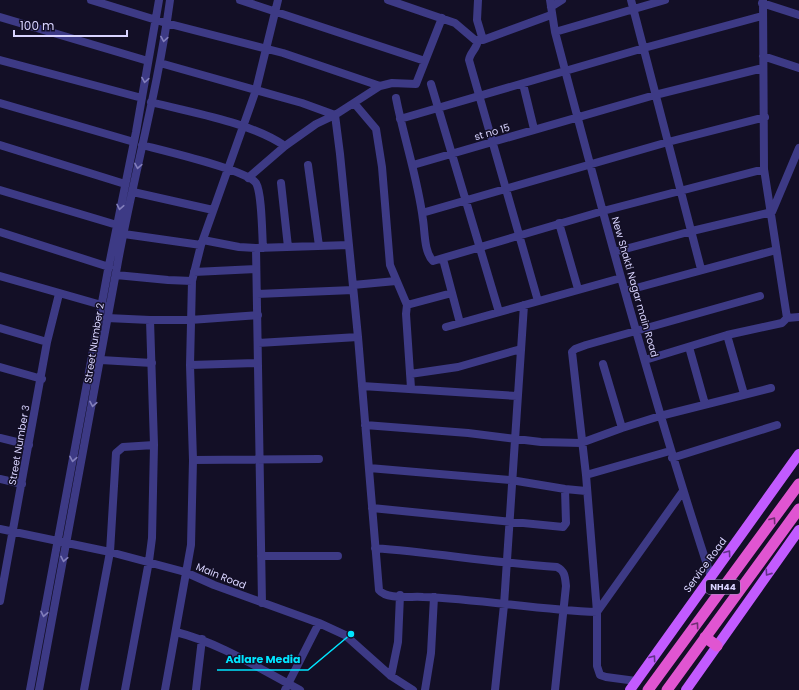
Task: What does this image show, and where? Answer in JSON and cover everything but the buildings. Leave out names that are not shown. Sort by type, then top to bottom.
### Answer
[{"type":"highway","name":"NH44","points":[[648,690],[799,484]]},
{"type":"highway","name":"NH44","points":[[667,690],[799,509]]},
{"type":"highway","points":[[705,637],[717,646]]},
{"type":"main road","name":"Service Road","points":[[630,690],[799,454]]},
{"type":"main road","points":[[686,690],[798,533]]},
{"type":"street","points":[[91,0],[155,20],[266,49],[380,86]]},
{"type":"street","points":[[30,690],[105,306],[108,267],[134,142],[159,0]]},
{"type":"street","name":"Street Number 2","points":[[39,690],[68,544],[101,360],[107,318],[105,306],[116,276],[160,63],[170,0]]},
{"type":"street","points":[[240,0],[276,10],[425,61]]},
{"type":"street","points":[[165,690],[191,545],[193,460],[190,320],[193,276],[202,242],[256,90],[278,0]]},
{"type":"street","points":[[388,0],[413,4],[455,23],[480,40]]},
{"type":"street","points":[[478,0],[477,20],[480,40]]},
{"type":"street","points":[[538,301],[491,143],[469,60],[471,52],[480,40],[551,7],[562,0]]},
{"type":"street","points":[[630,0],[644,48],[701,270]]},
{"type":"street","points":[[555,32],[665,0]]},
{"type":"street","points":[[787,318],[776,250],[772,212],[764,169],[765,117],[762,16],[763,1],[799,15]]},
{"type":"street","name":"New Shakti Nagar main Road","points":[[551,7],[555,32],[565,72],[621,278],[671,455],[711,577]]},
{"type":"street","points":[[400,119],[644,48],[762,16]]},
{"type":"street","points":[[0,17],[148,61]]},
{"type":"street","points":[[248,178],[285,146],[316,124],[335,115],[380,86],[392,83],[416,84],[442,18]]},
{"type":"street","points":[[763,56],[799,68]]},
{"type":"street","points":[[0,60],[142,98]]},
{"type":"street","points":[[160,63],[302,103],[335,115]]},
{"type":"street","name":"st no 15","points":[[413,166],[452,153],[655,95],[763,68]]},
{"type":"street","points":[[431,84],[499,312]]},
{"type":"street","points":[[523,84],[534,130]]},
{"type":"street","points":[[396,98],[400,119],[413,166],[428,255],[433,261],[559,223],[764,169]]},
{"type":"street","points":[[151,102],[242,127],[268,136],[285,146]]},
{"type":"street","points":[[0,103],[134,142]]},
{"type":"street","points":[[354,103],[376,129],[390,265],[407,304],[406,314],[411,388]]},
{"type":"street","points":[[335,115],[358,337],[378,590],[387,595],[434,597],[563,611],[597,612]]},
{"type":"street","points":[[422,213],[668,142],[765,117]]},
{"type":"street","points":[[0,145],[125,184]]},
{"type":"street","points":[[142,145],[227,169],[248,178],[256,184],[258,190],[259,248],[256,269],[258,315],[258,458],[262,556],[262,603]]},
{"type":"street","points":[[772,212],[799,148]]},
{"type":"street","points":[[308,165],[320,246]]},
{"type":"street","points":[[281,183],[288,247]]},
{"type":"street","points":[[0,190],[117,225]]},
{"type":"street","points":[[133,192],[213,210]]},
{"type":"street","points":[[614,252],[692,231],[772,212]]},
{"type":"street","points":[[559,223],[578,289]]},
{"type":"street","points":[[0,232],[108,267]]},
{"type":"street","points":[[124,234],[259,248],[349,245]]},
{"type":"street","points":[[625,291],[776,250]]},
{"type":"street","points":[[443,259],[460,323]]},
{"type":"street","points":[[116,276],[168,280],[256,269]]},
{"type":"street","points":[[0,276],[105,306]]},
{"type":"street","points":[[446,327],[621,278]]},
{"type":"street","points":[[257,294],[353,288],[396,281]]},
{"type":"street","points":[[407,304],[452,293]]},
{"type":"street","name":"Street Number 3","points":[[0,600],[2,579],[14,533],[42,379],[47,342],[59,294]]},
{"type":"street","points":[[636,681],[606,677],[598,671],[597,612],[586,491],[586,475],[581,443],[572,352],[579,347],[760,296]]},
{"type":"street","points":[[494,690],[504,605],[511,480],[524,305]]},
{"type":"street","points":[[107,318],[190,320],[258,315]]},
{"type":"street","points":[[645,360],[727,335],[782,323],[787,318],[799,317]]},
{"type":"street","points":[[125,690],[150,561],[152,538],[154,445],[150,320]]},
{"type":"street","points":[[0,328],[47,342]]},
{"type":"street","points":[[727,335],[744,394]]},
{"type":"street","points":[[258,343],[358,337]]},
{"type":"street","points":[[689,347],[705,404]]},
{"type":"street","points":[[410,374],[458,367],[521,349]]},
{"type":"street","points":[[101,360],[152,363]]},
{"type":"street","points":[[190,365],[257,363]]},
{"type":"street","points":[[603,364],[622,428]]},
{"type":"street","points":[[0,367],[42,379]]},
{"type":"street","points":[[362,386],[517,396]]},
{"type":"street","points":[[365,425],[515,438],[541,442],[581,443],[660,416],[771,388]]},
{"type":"street","points":[[586,475],[671,455],[777,425]]},
{"type":"street","points":[[0,438],[30,445]]},
{"type":"street","points":[[84,690],[110,552],[116,453],[123,447],[154,445]]},
{"type":"street","points":[[193,460],[258,458],[319,459]]},
{"type":"street","points":[[369,468],[511,480],[565,490],[586,491]]},
{"type":"street","points":[[0,479],[22,484]]},
{"type":"street","points":[[372,508],[509,523],[566,526],[565,490]]},
{"type":"street","points":[[597,612],[683,491]]},
{"type":"street","name":"Main Road","points":[[0,529],[150,561],[185,572],[262,603],[319,623],[345,635],[391,676],[413,690]]},
{"type":"street","points":[[375,548],[430,553],[506,564],[557,567],[562,570],[565,575],[566,586],[556,690]]},
{"type":"street","points":[[262,556],[338,556]]},
{"type":"street","points":[[391,676],[398,642],[400,596]]},
{"type":"street","points":[[425,690],[431,653],[434,597]]},
{"type":"street","points":[[286,687],[319,623]]},
{"type":"street","points":[[176,632],[202,639],[286,687],[300,690]]},
{"type":"street","points":[[196,690],[202,639]]},
{"type":"place","name":"Adlare Media","points":[[351,634]]}]
